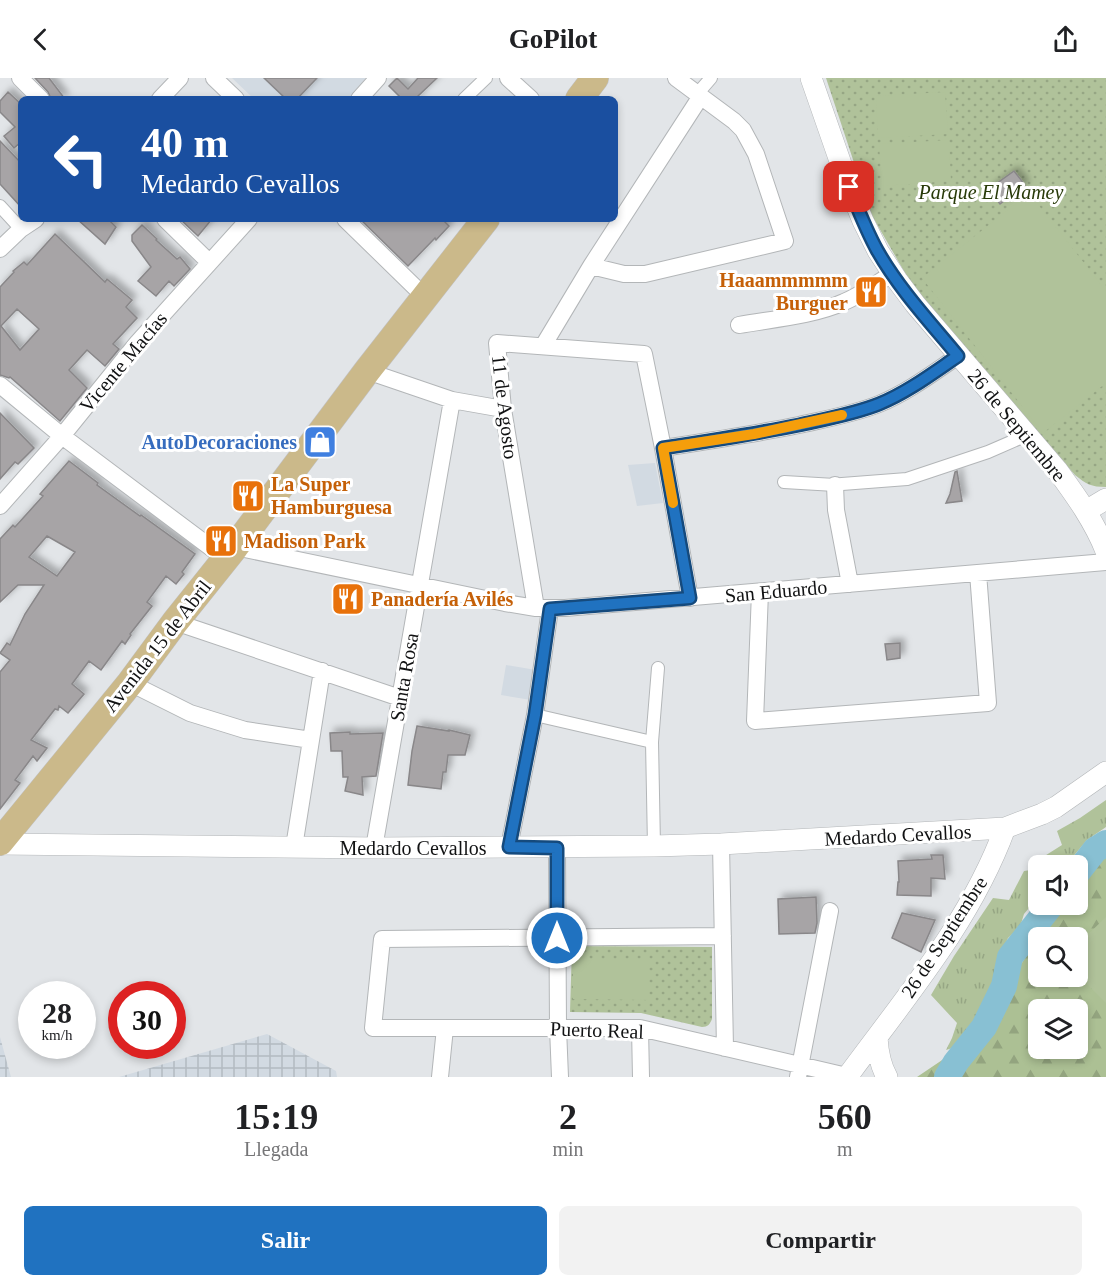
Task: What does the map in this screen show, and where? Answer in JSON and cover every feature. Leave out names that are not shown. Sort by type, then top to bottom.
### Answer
[{"type":"main road","points":[[581,96],[595,78]]},
{"type":"main road","name":"Avenida 15 de Abril","points":[[0,843],[130,683],[366,371],[484,222]]},
{"type":"street","points":[[20,78],[38,96]]},
{"type":"street","points":[[163,96],[180,78]]},
{"type":"street","points":[[214,78],[233,96]]},
{"type":"street","points":[[362,96],[378,78]]},
{"type":"street","points":[[467,96],[486,78]]},
{"type":"street","points":[[508,78],[528,96]]},
{"type":"street","points":[[591,266],[624,274],[645,274],[785,241],[756,154],[749,140],[735,121],[676,78]]},
{"type":"street","points":[[690,598],[644,354],[543,346],[591,266],[711,78]]},
{"type":"street","name":"26 de Septiembre","points":[[811,78],[849,187],[878,251],[915,304],[1057,470],[1086,511],[1106,551]]},
{"type":"street","points":[[0,206],[21,229]]},
{"type":"street","points":[[0,249],[32,222]]},
{"type":"street","points":[[168,222],[209,262]]},
{"type":"street","name":"Vicente Macías","points":[[0,506],[62,436],[138,342],[246,222]]},
{"type":"street","points":[[348,222],[425,297]]},
{"type":"street","points":[[740,325],[829,308],[860,294],[892,273]]},
{"type":"street","name":"11 de Agosto","points":[[509,847],[535,715],[543,608],[503,408],[497,343],[543,346]]},
{"type":"street","points":[[663,448],[754,434],[860,410],[899,394],[958,356]]},
{"type":"street","points":[[366,371],[452,400],[503,408]]},
{"type":"street","name":"San Eduardo","points":[[0,385],[62,436],[230,553],[505,603],[543,608],[690,598],[1106,562]]},
{"type":"street","name":"Santa Rosa","points":[[374,848],[452,400]]},
{"type":"street","points":[[784,482],[835,485],[907,479],[988,452],[1027,435]]},
{"type":"street","points":[[835,485],[836,510],[850,584]]},
{"type":"street","points":[[1086,511],[1106,499]]},
{"type":"street","points":[[760,592],[755,721],[988,703],[978,573]]},
{"type":"street","points":[[175,622],[400,698]]},
{"type":"street","points":[[654,846],[652,742],[658,668]]},
{"type":"street","points":[[294,847],[322,671]]},
{"type":"street","points":[[130,683],[190,713],[245,730],[311,740]]},
{"type":"street","points":[[535,715],[652,742]]},
{"type":"street","points":[[1005,828],[1056,807],[1106,772]]},
{"type":"street","name":"26 de Septiembre","points":[[849,1077],[936,957],[962,917],[987,870],[1005,828]]},
{"type":"street","name":"Medardo Cevallos","points":[[0,843],[557,848],[721,844],[1005,828]]},
{"type":"street","points":[[721,844],[725,1048]]},
{"type":"street","points":[[557,848],[560,1077]]},
{"type":"street","points":[[799,1071],[830,911]]},
{"type":"street","points":[[557,938],[723,936]]},
{"type":"street","name":"Puerto Real","points":[[557,938],[382,939],[373,1028],[640,1028],[725,1048],[799,1071],[849,1077]]},
{"type":"street","points":[[440,1077],[445,1028]]},
{"type":"street","points":[[640,1028],[641,1077]]},
{"type":"street","points":[[877,1038],[881,1067],[887,1077]]},
{"type":"shaded area","points":[[232,78],[366,78],[350,96],[251,96]]},
{"type":"shaded area","points":[[655,463],[663,503],[637,506],[628,465]]},
{"type":"shaded area","points":[[506,665],[536,670],[531,700],[501,695]]},
{"type":"shaded area","points":[[267,1034],[336,1071],[337,1077],[119,1077]]},
{"type":"shaded area","points":[[0,1037],[11,1077],[0,1077]]},
{"type":"green space","name":"Parque El Mamey","points":[[826,78],[1106,78],[1106,487],[1089,484],[1075,475],[912,285],[871,214]]},
{"type":"green space","points":[[945,92],[948,134],[878,138],[876,96]]},
{"type":"green space","points":[[949,140],[951,181],[882,186],[879,144]]},
{"type":"green space","points":[[1029,193],[1106,291],[1106,383],[1043,433],[922,278]]},
{"type":"green space","points":[[1106,800],[1106,827],[1087,840],[1074,855],[1046,855],[1062,845],[1057,831]]},
{"type":"green space","points":[[1106,853],[1106,1077],[917,1077],[994,1025],[1028,953],[1028,987],[1088,987],[1088,927],[1044,927],[1054,915],[1088,915],[1088,873]]},
{"type":"green space","points":[[1028,870],[1028,909],[1020,927],[1008,938],[998,961],[996,991],[977,1025],[962,1045],[946,1050],[957,1023],[931,995],[993,898],[1009,900],[1024,871]]},
{"type":"green space","points":[[1106,917],[1106,1003],[1088,985],[1088,934]]},
{"type":"green space","points":[[572,946],[712,947],[712,1019],[707,1026],[702,1027],[641,1013],[570,1012]]},
{"type":"green space","points":[[573,959],[649,959],[649,1000],[573,999]]},
{"type":"building","points":[[35,78],[49,78],[63,96],[50,96]]},
{"type":"building","points":[[264,78],[317,78],[300,96],[283,96]]},
{"type":"building","points":[[397,78],[408,89],[418,78],[437,78],[418,96],[399,96],[389,86]]},
{"type":"building","points":[[8,92],[18,101],[18,145],[14,148],[4,136],[15,127],[0,112],[0,101]]},
{"type":"building","points":[[0,141],[18,160],[18,204],[0,184]]},
{"type":"building","points":[[1014,171],[1025,185],[1000,204],[989,189]]},
{"type":"building","points":[[80,222],[111,222],[116,227],[105,244]]},
{"type":"building","points":[[183,222],[210,222],[198,236]]},
{"type":"building","points":[[363,222],[445,222],[449,226],[408,266]]},
{"type":"building","points":[[142,225],[177,259],[180,257],[190,269],[174,286],[169,281],[156,296],[138,281],[151,267],[132,241],[132,235]]},
{"type":"building","points":[[55,234],[105,282],[107,279],[132,300],[126,307],[137,318],[113,344],[119,349],[105,366],[87,350],[69,370],[87,388],[60,421],[10,377],[0,375],[0,287],[24,262],[27,265]],"holes":[[[17,309],[39,329],[20,350],[1,326]]]},
{"type":"building","points":[[0,413],[34,448],[18,464],[15,462],[0,479]]},
{"type":"building","points":[[69,461],[98,483],[97,485],[195,554],[176,584],[166,576],[147,602],[152,606],[125,644],[122,641],[101,670],[89,661],[72,684],[84,694],[68,713],[59,706],[58,710],[55,709],[31,740],[47,748],[37,761],[33,756],[15,780],[20,783],[0,809],[0,672],[10,660],[0,653],[7,643],[10,645],[25,614],[44,585],[18,585],[0,602],[0,539],[13,525],[15,527],[43,496],[40,494]],"holes":[[[47,536],[75,552],[57,576],[29,557]]]},
{"type":"building","points":[[957,471],[962,501],[946,503],[955,472]]},
{"type":"building","points":[[900,643],[900,658],[887,660],[885,644]]},
{"type":"building","points":[[417,726],[470,735],[465,755],[448,755],[441,789],[408,785]]},
{"type":"building","points":[[350,732],[350,734],[383,733],[376,776],[362,777],[363,795],[345,791],[348,777],[343,777],[342,751],[331,751],[330,733]]},
{"type":"building","points":[[931,855],[943,855],[945,879],[931,878],[931,896],[897,895],[898,861],[932,859]]},
{"type":"building","points":[[816,897],[815,933],[779,934],[778,899]]},
{"type":"building","points":[[902,913],[935,920],[921,952],[892,938]]},
{"type":"waterway","points":[[1088,859],[1095,850],[1106,843]]},
{"type":"waterway","points":[[947,1077],[984,1027],[1004,986],[1010,957],[1043,915]]},
{"type":"slow traffic","points":[[673,503],[663,448],[754,434],[842,415]]},
{"type":"place","name":"Haaammmmm Burguer","points":[[871,292]]},
{"type":"place","name":"AutoDecoraciones","points":[[320,442]]},
{"type":"place","name":"La Super Hamburguesa","points":[[248,496]]},
{"type":"place","name":"Madison Park","points":[[221,541]]},
{"type":"place","name":"Panadería Avilés","points":[[348,599]]},
{"type":"route","points":[[557,938],[557,848],[509,847],[535,715],[550,609],[690,598],[663,448],[754,434],[860,410],[892,398],[958,356],[915,304],[878,251],[849,187]]}]
